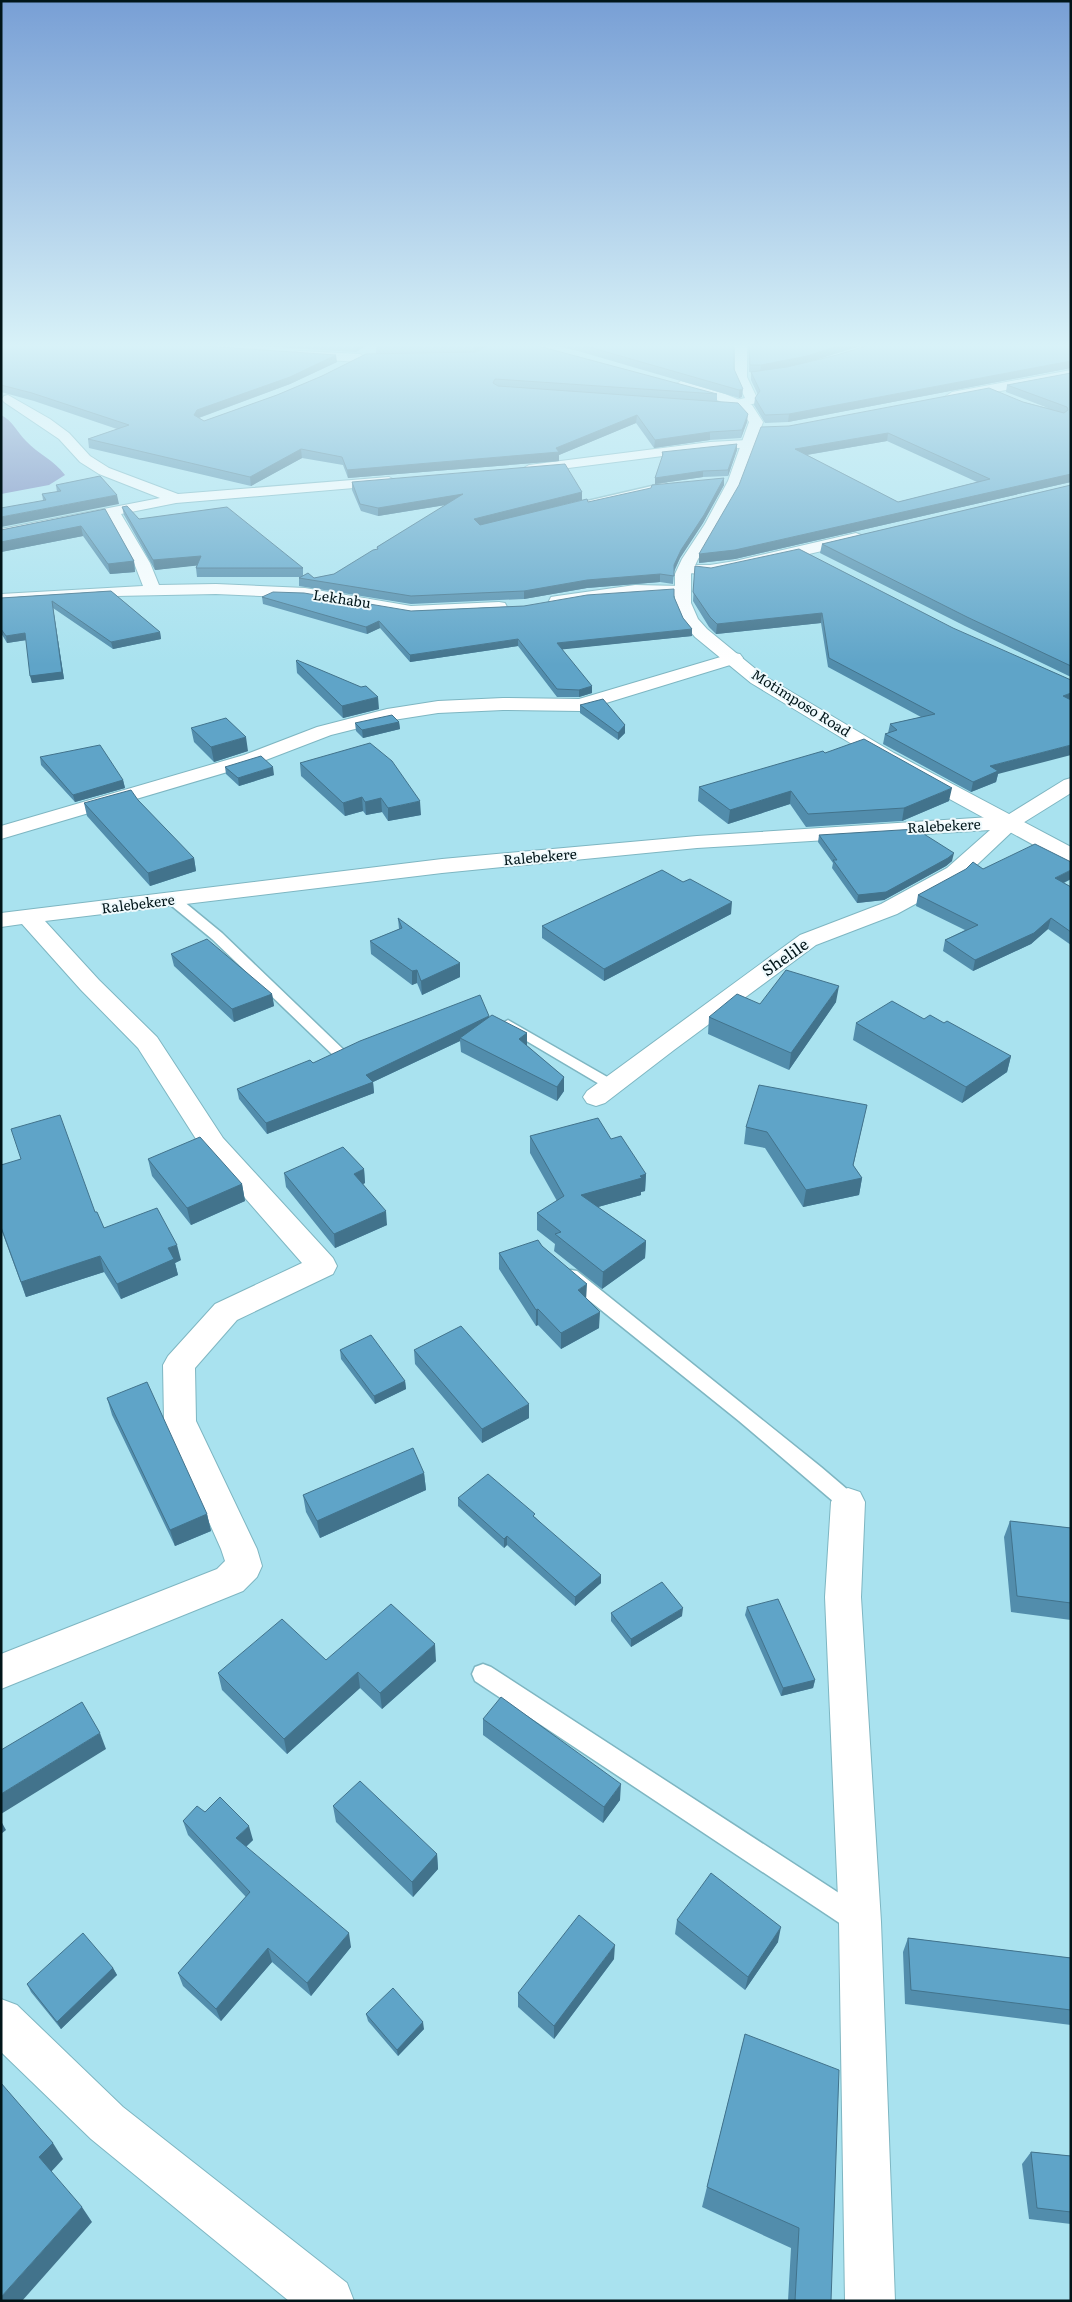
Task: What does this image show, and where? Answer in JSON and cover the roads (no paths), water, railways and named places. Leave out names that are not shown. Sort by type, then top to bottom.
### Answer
[{"type":"street","points":[[77,450],[85,459],[98,467],[176,499]]},
{"type":"street","points":[[516,470],[564,466],[678,450]]},
{"type":"street","name":"Motimposo Road","points":[[748,450],[730,481],[713,524],[683,574],[683,603],[690,620],[701,633],[734,658],[757,679],[887,758],[1011,822],[1071,856]]},
{"type":"street","points":[[1,534],[176,499],[400,480]]},
{"type":"street","points":[[112,512],[142,563],[153,590]]},
{"type":"street","points":[[686,568],[710,570],[867,535]]},
{"type":"street","points":[[801,551],[827,564]]},
{"type":"street","name":"Lekhabu","points":[[1,599],[153,590],[216,589],[305,593],[411,610],[515,607]]},
{"type":"street","points":[[542,603],[587,595],[634,590],[682,591]]},
{"type":"street","points":[[1,833],[251,759],[324,731],[387,715],[438,707],[503,704],[580,706],[734,658]]},
{"type":"street","name":"Ralebekere","points":[[15,919],[442,866],[697,842],[1011,822],[1071,784]]},
{"type":"street","name":"Shelile","points":[[603,1091],[808,940],[888,909],[955,872],[1011,822]]},
{"type":"street","points":[[1,1672],[230,1580],[244,1566],[239,1548],[180,1421],[179,1365],[226,1312],[322,1266],[213,1144],[148,1043],[90,985],[15,919]]},
{"type":"street","points":[[848,1502],[843,1597],[860,1922],[870,2301]]},
{"type":"street","points":[[1,2021],[107,2123],[329,2301]]},
{"type":"lane","points":[[575,505],[678,484]]},
{"type":"lane","points":[[172,899],[217,936],[341,1055]]},
{"type":"lane","points":[[503,1021],[603,1091]]},
{"type":"lane","points":[[557,1264],[647,1339],[788,1449],[848,1502]]},
{"type":"lane","points":[[483,1674],[860,1922]]},
{"type":"water","points":[[1,450],[37,450],[56,465],[65,475],[49,485],[1,494]]}]
